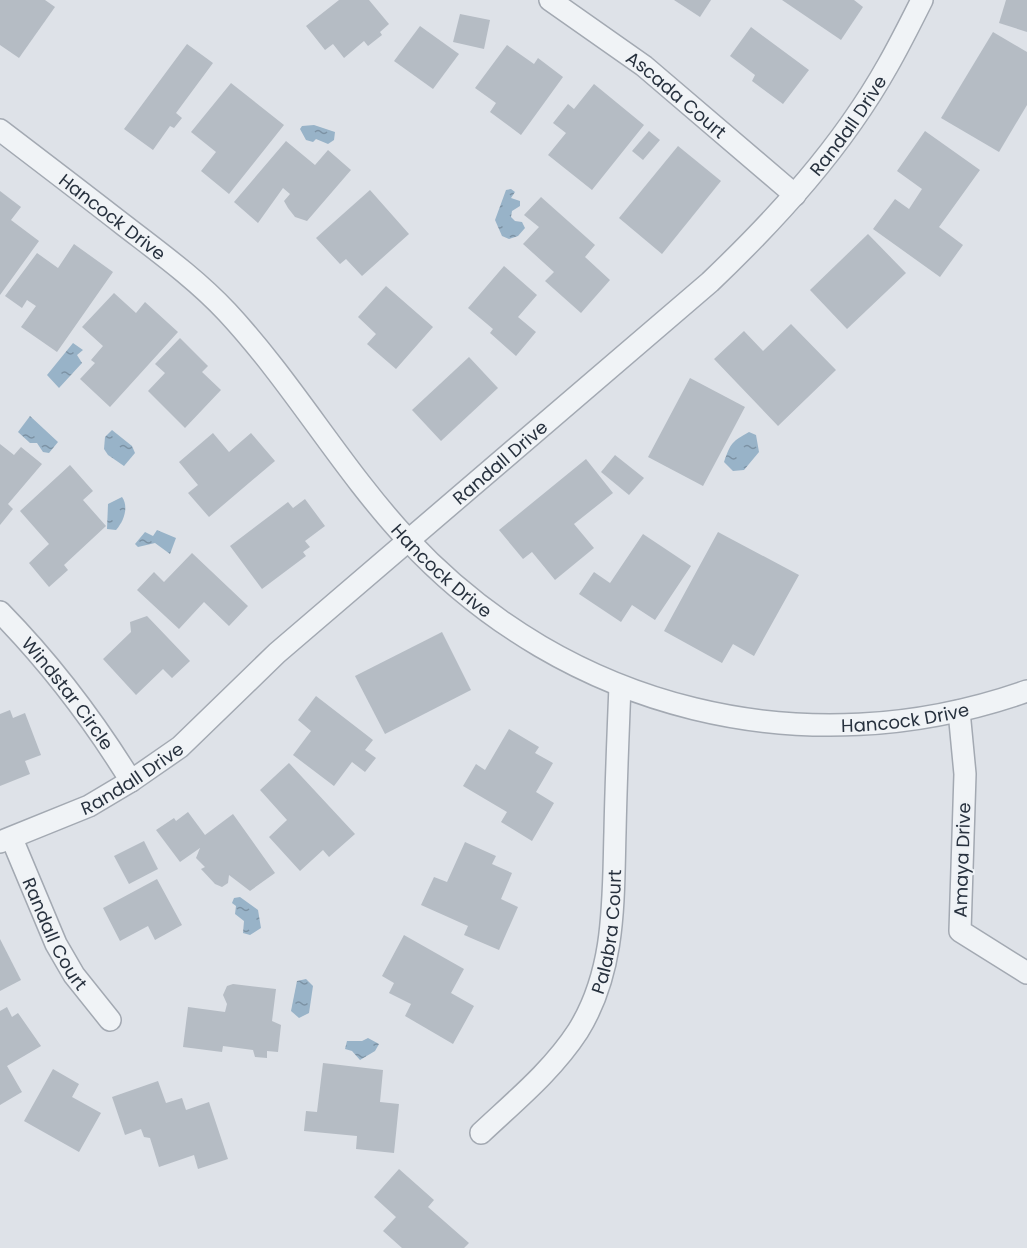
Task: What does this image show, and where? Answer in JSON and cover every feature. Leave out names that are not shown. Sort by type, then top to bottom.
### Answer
[{"type":"street","name":"Ascada Court","points":[[550,0],[644,66],[795,195]]},
{"type":"street","name":"Randall Drive","points":[[6,841],[89,806],[131,781],[180,747],[277,653],[710,282],[795,195],[860,110],[888,66],[922,0]]},
{"type":"street","name":"Hancock Drive","points":[[0,130],[181,269],[225,310],[265,355],[408,540],[449,580],[496,618],[546,650],[620,686],[655,699],[733,718],[792,724],[832,726],[891,723],[959,711],[1027,691]]},
{"type":"street","name":"Windstar Circle","points":[[0,612],[24,637],[110,747],[131,781]]},
{"type":"street","name":"Palabra Court","points":[[481,1133],[565,1050],[590,1007],[599,984],[606,961],[612,916],[620,686]]},
{"type":"street","name":"Amaya Drive","points":[[959,711],[964,774],[960,931],[1027,973]]},
{"type":"street","name":"Randall Court","points":[[6,841],[56,944],[74,975],[110,1020]]},
{"type":"water","points":[[314,125],[335,132],[334,140],[328,144],[316,139],[313,142],[306,140],[300,129],[302,126]]},
{"type":"water","points":[[511,189],[515,192],[511,198],[520,201],[520,206],[512,211],[511,217],[515,221],[522,222],[525,228],[518,236],[509,239],[502,236],[495,220],[506,190]]},
{"type":"water","points":[[73,343],[83,350],[77,355],[82,363],[59,388],[47,375]]},
{"type":"water","points":[[30,416],[58,442],[49,453],[43,452],[37,443],[30,443],[18,432]]},
{"type":"water","points":[[112,430],[132,446],[135,453],[124,466],[108,455],[104,449],[105,437]]},
{"type":"water","points":[[749,432],[756,435],[759,452],[744,470],[733,471],[724,462],[728,450],[735,441]]},
{"type":"water","points":[[122,497],[125,514],[116,530],[107,529],[108,504]]},
{"type":"water","points":[[157,530],[176,538],[170,554],[155,543],[138,547],[135,544],[145,532],[153,536]]},
{"type":"water","points":[[240,897],[258,910],[261,928],[250,935],[243,933],[244,921],[235,914],[236,906],[232,903],[234,898]]},
{"type":"water","points":[[306,979],[313,986],[309,1013],[299,1018],[291,1011],[297,981]]},
{"type":"water","points":[[368,1038],[379,1044],[375,1051],[360,1060],[352,1051],[345,1049],[347,1041],[362,1041]]},
{"type":"building","points":[[0,0],[45,0],[55,7],[19,58],[0,45]]},
{"type":"building","points":[[339,0],[369,0],[389,24],[380,32],[382,35],[368,46],[364,41],[344,58],[333,44],[325,50],[306,26]]},
{"type":"building","points":[[674,0],[711,0],[700,17]]},
{"type":"building","points":[[782,0],[854,0],[863,7],[841,40]]},
{"type":"building","points":[[1006,0],[1027,0],[1027,32],[999,23]]},
{"type":"building","points":[[460,14],[490,20],[484,49],[453,42]]},
{"type":"building","points":[[420,26],[459,54],[433,89],[394,61]]},
{"type":"building","points":[[751,27],[809,70],[783,104],[752,81],[755,75],[730,56]]},
{"type":"building","points":[[993,32],[1027,52],[1027,105],[999,152],[941,118]]},
{"type":"building","points":[[187,44],[213,63],[176,113],[182,118],[174,128],[170,126],[153,150],[124,129]]},
{"type":"building","points":[[507,45],[534,64],[538,58],[563,77],[521,135],[490,112],[496,103],[475,88]]},
{"type":"building","points":[[231,83],[284,125],[229,194],[201,171],[216,152],[191,132]]},
{"type":"building","points":[[594,84],[644,125],[592,190],[548,155],[566,133],[553,123],[568,104],[574,109]]},
{"type":"building","points":[[649,131],[660,140],[643,160],[632,151]]},
{"type":"building","points":[[925,131],[980,170],[939,227],[963,245],[940,277],[873,229],[895,199],[909,209],[922,189],[897,171]]},
{"type":"building","points":[[286,141],[315,165],[328,150],[351,170],[307,221],[295,217],[288,208],[284,201],[290,194],[283,188],[258,223],[234,202]]},
{"type":"building","points":[[678,146],[721,181],[662,254],[619,218]]},
{"type":"building","points":[[370,190],[409,234],[362,276],[346,259],[340,264],[316,238]]},
{"type":"building","points":[[0,191],[21,207],[11,220],[39,241],[0,295]]},
{"type":"building","points":[[541,197],[595,245],[585,257],[610,280],[581,313],[545,281],[554,272],[523,244],[539,227],[524,215]]},
{"type":"building","points":[[868,234],[906,273],[847,329],[810,290]]},
{"type":"building","points":[[74,244],[113,272],[57,352],[21,327],[36,306],[27,300],[22,308],[5,296],[37,253],[58,268]]},
{"type":"building","points":[[504,266],[537,295],[518,317],[536,332],[516,356],[490,333],[493,329],[468,308]]},
{"type":"building","points":[[386,286],[433,327],[396,369],[367,344],[376,334],[358,317]]},
{"type":"building","points":[[114,293],[136,313],[145,302],[178,332],[110,407],[80,379],[95,363],[91,360],[103,346],[82,327]]},
{"type":"building","points":[[791,324],[836,370],[778,426],[714,359],[744,331],[763,351]]},
{"type":"building","points":[[180,338],[208,366],[202,372],[221,390],[185,428],[148,391],[165,373],[155,364]]},
{"type":"building","points":[[469,357],[498,388],[441,441],[412,410]]},
{"type":"building","points":[[690,378],[745,407],[703,486],[648,457]]},
{"type":"building","points":[[213,433],[229,452],[251,433],[275,461],[209,517],[188,493],[198,485],[179,462]]},
{"type":"building","points":[[0,444],[14,455],[21,447],[42,464],[8,504],[13,509],[0,525]]},
{"type":"building","points":[[615,455],[644,478],[629,495],[601,472]]},
{"type":"building","points":[[586,459],[613,493],[574,524],[594,548],[555,580],[532,552],[523,559],[499,530]]},
{"type":"building","points":[[70,465],[93,491],[83,500],[106,526],[64,565],[68,570],[49,587],[29,563],[49,544],[20,511]]},
{"type":"building","points":[[305,499],[325,526],[305,541],[310,547],[303,552],[306,556],[262,589],[230,546],[288,502],[293,508]]},
{"type":"building","points":[[718,532],[799,575],[754,656],[733,644],[722,663],[664,631]]},
{"type":"building","points":[[643,534],[691,566],[655,620],[632,605],[621,622],[579,594],[594,572],[610,583]]},
{"type":"building","points":[[192,553],[248,606],[229,626],[204,602],[179,629],[137,590],[154,572],[164,582]]},
{"type":"building","points":[[147,616],[190,661],[172,678],[163,669],[136,695],[103,659],[131,632],[130,622]]},
{"type":"building","points":[[442,632],[471,690],[385,734],[355,676]]},
{"type":"building","points":[[316,696],[373,740],[365,750],[376,758],[365,772],[352,762],[334,786],[293,755],[311,731],[298,720]]},
{"type":"building","points":[[10,710],[13,718],[25,713],[41,755],[25,761],[30,774],[0,786],[0,714]]},
{"type":"building","points":[[509,729],[539,747],[535,753],[553,763],[536,792],[554,803],[532,841],[501,822],[507,812],[463,786],[476,764],[485,770]]},
{"type":"building","points":[[289,763],[355,834],[329,857],[323,850],[300,871],[269,837],[287,820],[260,790]]},
{"type":"building","points":[[188,812],[205,835],[233,814],[275,873],[250,891],[229,875],[228,883],[222,887],[215,884],[201,869],[205,867],[196,858],[200,848],[180,862],[156,830],[174,818],[176,821]]},
{"type":"building","points":[[144,841],[158,869],[129,884],[114,856]]},
{"type":"building","points":[[465,842],[496,856],[492,864],[512,873],[501,899],[518,907],[499,950],[464,935],[468,926],[421,905],[434,877],[447,882]]},
{"type":"building","points":[[157,879],[182,925],[155,940],[148,926],[120,941],[103,908]]},
{"type":"building","points":[[404,935],[464,969],[451,993],[474,1006],[453,1044],[405,1016],[411,1004],[389,993],[394,983],[382,976]]},
{"type":"building","points":[[0,939],[21,980],[0,991]]},
{"type":"building","points":[[233,984],[276,989],[272,1021],[281,1025],[278,1052],[267,1051],[267,1058],[255,1057],[253,1050],[223,1046],[222,1052],[183,1047],[188,1007],[225,1012],[227,1004],[223,995],[227,986]]},
{"type":"building","points":[[7,1007],[12,1017],[18,1013],[41,1046],[7,1066],[22,1092],[0,1105],[0,1011]]},
{"type":"building","points":[[323,1063],[383,1070],[380,1102],[399,1104],[394,1153],[356,1149],[357,1136],[304,1131],[306,1111],[317,1112]]},
{"type":"building","points":[[53,1069],[79,1084],[72,1097],[101,1113],[79,1152],[24,1121]]},
{"type":"building","points":[[158,1081],[166,1103],[182,1098],[186,1110],[209,1102],[228,1159],[198,1169],[194,1155],[159,1167],[150,1138],[144,1137],[141,1129],[125,1135],[112,1097]]},
{"type":"building","points":[[399,1169],[434,1200],[428,1207],[469,1243],[464,1248],[402,1248],[383,1231],[396,1217],[374,1197]]}]
